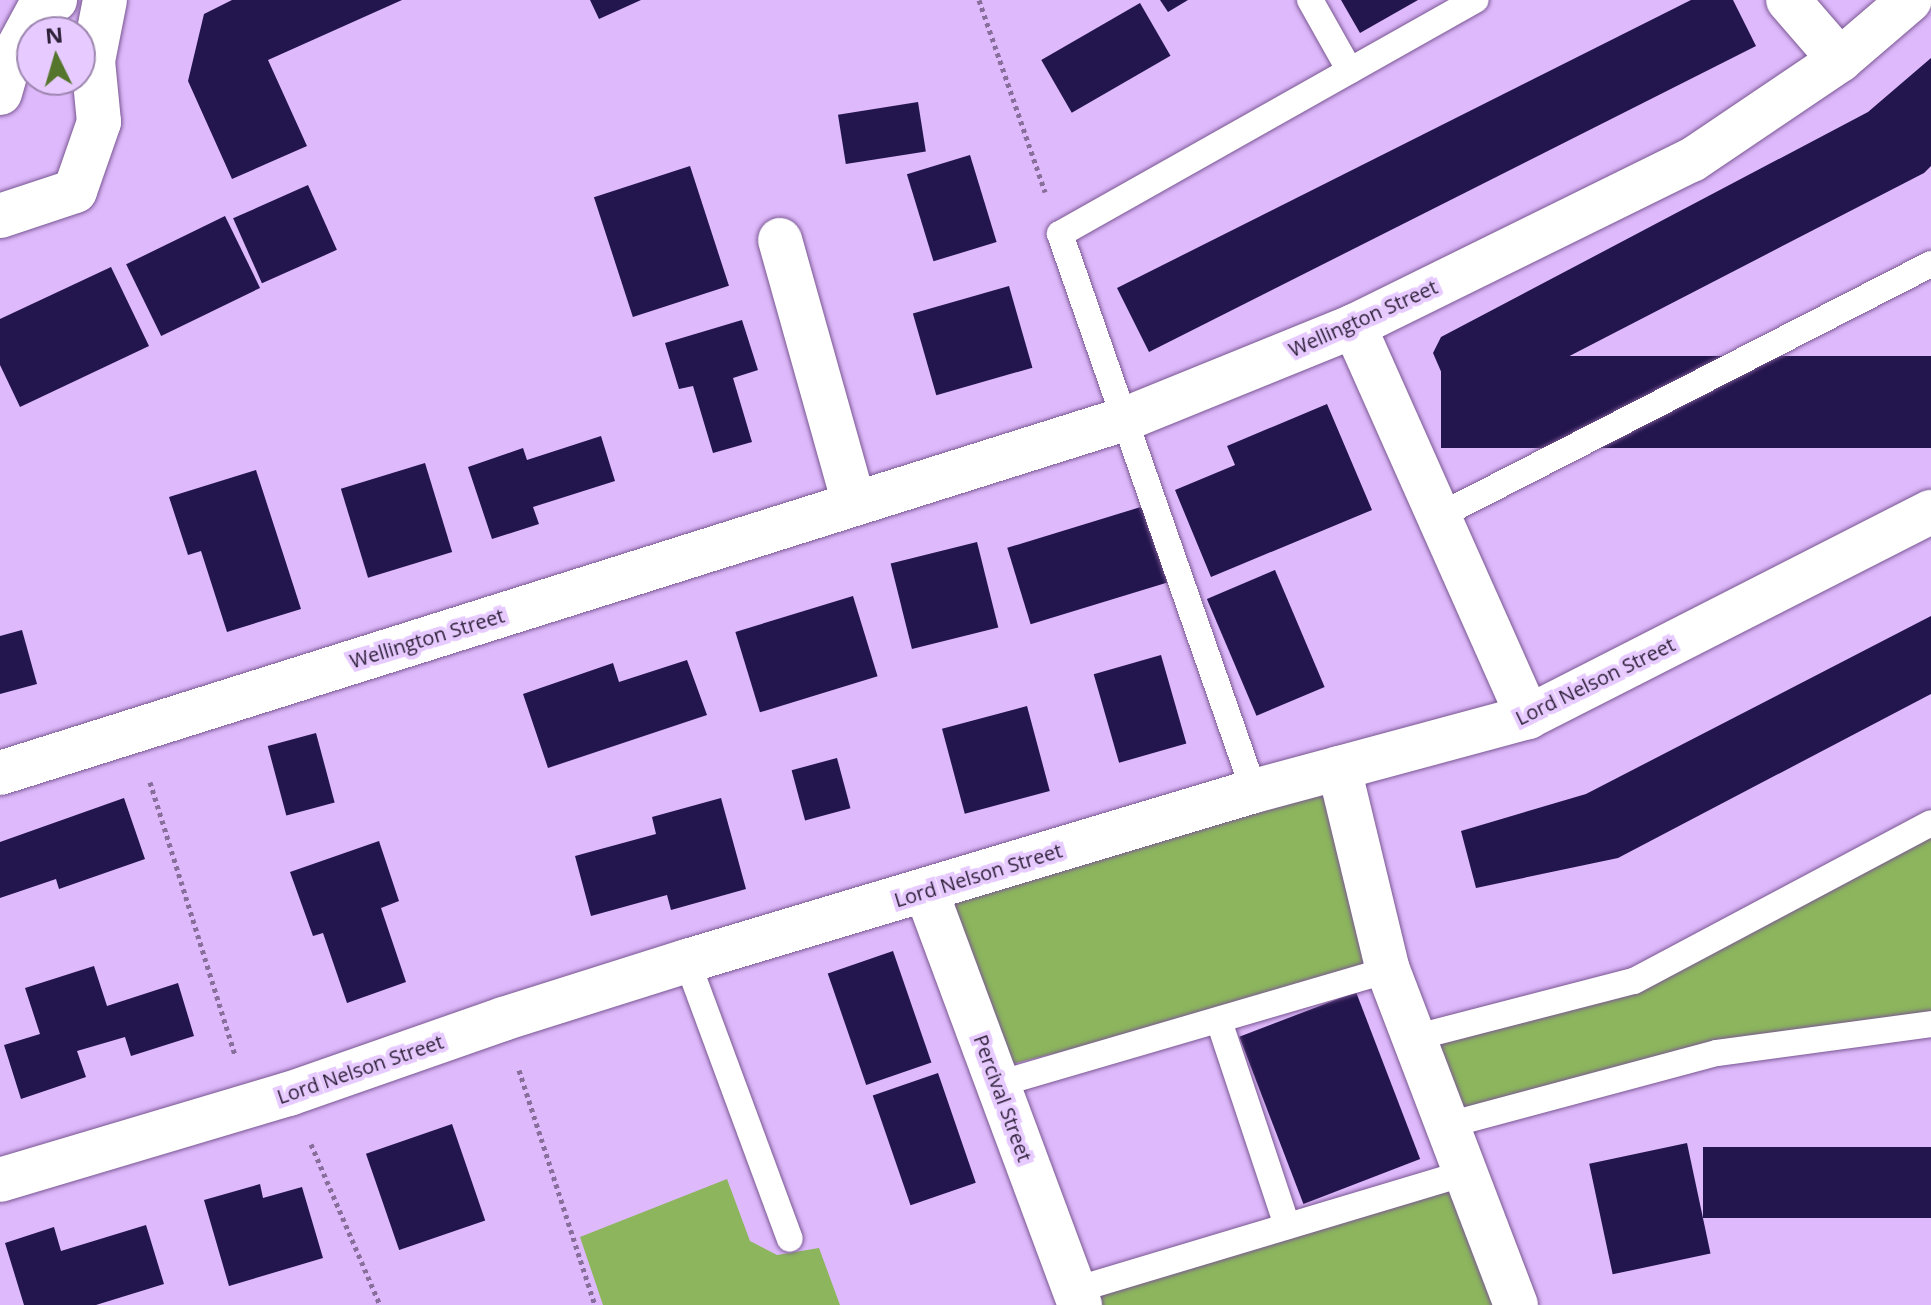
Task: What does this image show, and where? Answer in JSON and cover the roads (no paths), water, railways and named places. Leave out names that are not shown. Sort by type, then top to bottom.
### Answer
[{"type":"street","points":[[0,93],[7,68],[41,5],[55,0]]},
{"type":"street","points":[[0,216],[75,191],[99,122],[93,61],[105,0]]},
{"type":"street","points":[[1788,0],[1840,60]]},
{"type":"street","name":"Wellington Street","points":[[0,773],[1125,419],[1354,326],[1692,160],[1840,60],[1911,0]]},
{"type":"street","points":[[780,240],[854,504]]},
{"type":"street","points":[[1354,326],[1528,717]]},
{"type":"street","name":"Lord Nelson Street","points":[[0,1180],[270,1100],[503,1019],[687,961],[1254,791],[1528,717],[1931,512]]},
{"type":"street","points":[[1339,768],[1388,970],[1468,1172],[1516,1305]]},
{"type":"street","name":"Percival Street","points":[[926,891],[1078,1297]]},
{"type":"lane","points":[[1310,0],[1350,71]]},
{"type":"lane","points":[[1254,791],[1060,234],[1476,0]]},
{"type":"lane","points":[[1911,0],[1931,20]]},
{"type":"lane","points":[[1439,516],[1931,264]]},
{"type":"lane","points":[[1413,1038],[1634,981],[1931,823]]},
{"type":"lane","points":[[687,961],[790,1239]]},
{"type":"lane","points":[[998,1084],[1388,970]]},
{"type":"lane","points":[[1219,1021],[1287,1226]]},
{"type":"lane","points":[[1448,1125],[1717,1053],[1931,1024]]},
{"type":"lane","points":[[1078,1297],[1287,1226],[1468,1172]]}]
